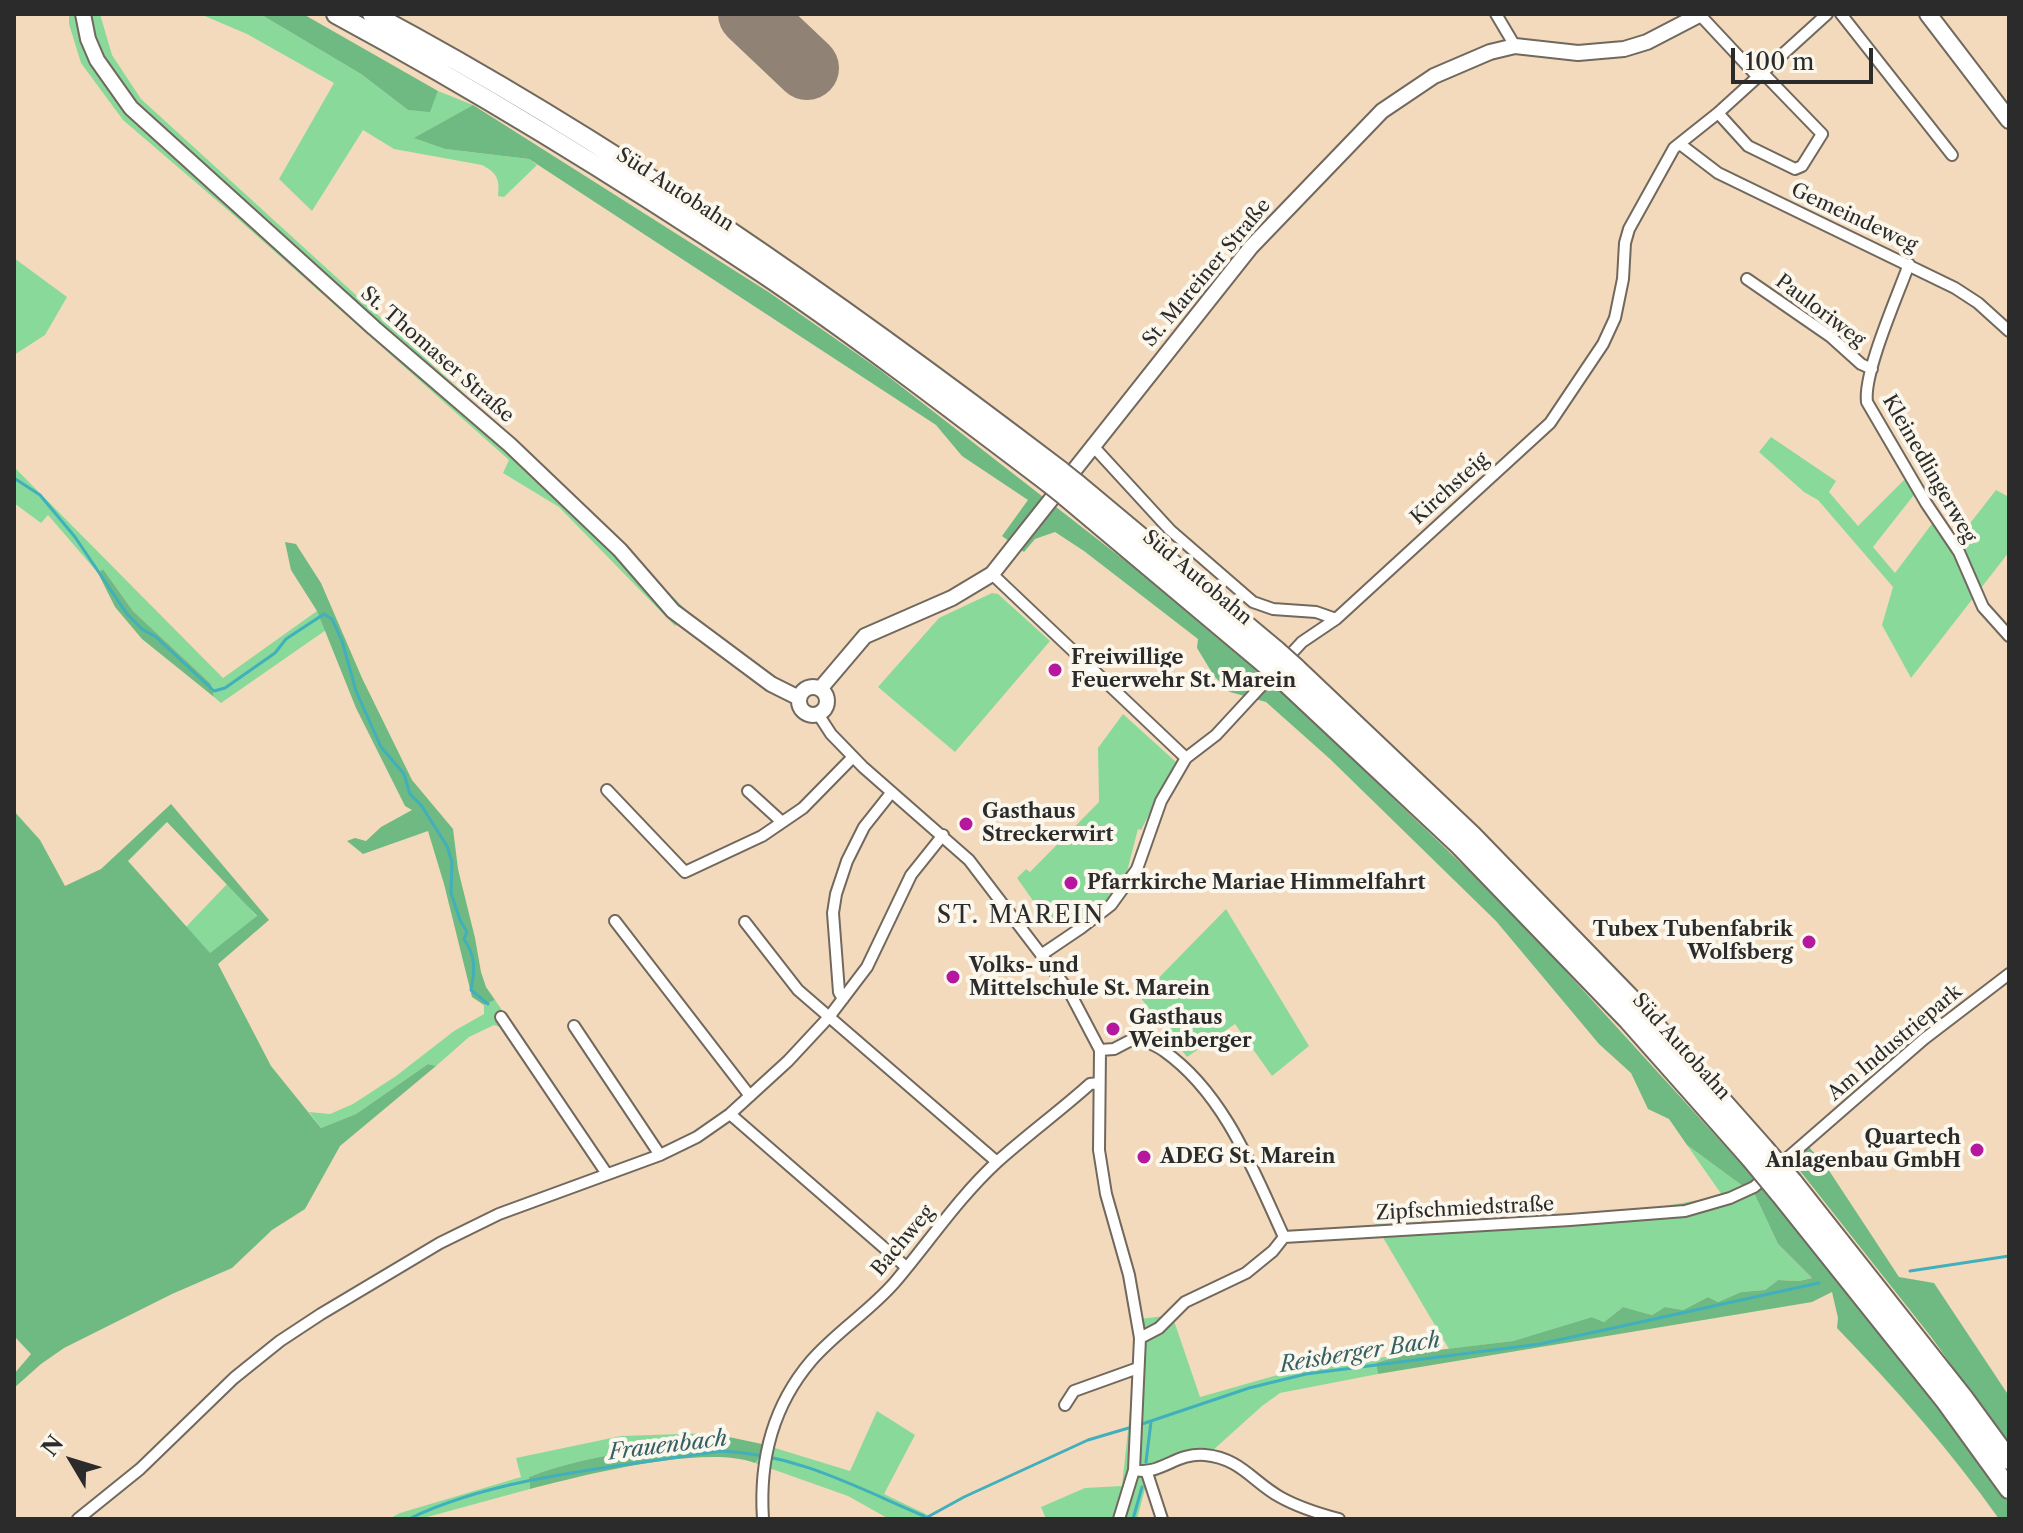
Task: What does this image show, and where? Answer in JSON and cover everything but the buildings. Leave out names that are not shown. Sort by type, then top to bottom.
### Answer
[{"type":"highway","name":"Süd Autobahn","points":[[336,14],[602,169],[763,273],[1056,478]]},
{"type":"highway","name":"Süd Autobahn","points":[[372,14],[608,152],[773,259],[912,358],[1290,674],[1757,1153],[1963,1397],[2009,1460]]},
{"type":"highway","name":"Süd Autobahn","points":[[1786,1187],[2009,1489]]},
{"type":"main road","name":"St. Thomaser Straße","points":[[83,14],[88,39],[97,60],[131,108],[374,328],[510,445],[620,550],[673,611],[771,684],[799,698]]},
{"type":"main road","name":"St. Mareiner Straße","points":[[820,689],[865,636],[952,598],[992,574],[1251,247],[1382,111],[1446,70],[1471,59],[1515,46],[1578,53],[1624,49],[1647,42],[1700,14]]},
{"type":"main road","points":[[1928,14],[2009,120]]},
{"type":"main road","points":[[810,687],[820,689],[827,703],[818,714],[805,713],[800,706],[802,692],[810,687]]},
{"type":"street","points":[[1496,14],[1515,46]]},
{"type":"street","points":[[1700,14],[1822,134],[1821,140],[1802,166],[1795,169],[1748,146],[1718,113]]},
{"type":"street","name":"Kirchsteig","points":[[1041,955],[1111,905],[1137,869],[1161,801],[1186,758],[1216,735],[1302,642],[1336,619],[1550,423],[1603,344],[1620,299],[1629,229],[1674,148],[1718,113],[1827,14]]},
{"type":"street","points":[[1841,14],[1952,155]]},
{"type":"street","name":"Gemeindeweg","points":[[1680,144],[1718,173],[1909,264],[1972,299],[2009,331]]},
{"type":"street","name":"Kleinedlingerweg","points":[[1909,264],[1872,369],[1866,395],[1873,415],[1959,552],[1983,607],[2009,636]]},
{"type":"street","name":"Pauloriweg","points":[[1747,279],[1872,369]]},
{"type":"street","points":[[1092,445],[1170,530],[1253,602],[1273,609],[1316,612],[1336,619]]},
{"type":"street","points":[[992,574],[1186,758]]},
{"type":"street","points":[[818,714],[831,734],[853,757],[969,860],[1069,991],[1100,1050],[1099,1150],[1106,1194],[1129,1275],[1140,1338],[1134,1470],[1119,1519]]},
{"type":"street","points":[[607,790],[685,872],[762,836],[819,794],[853,757]]},
{"type":"street","points":[[748,791],[782,822]]},
{"type":"street","points":[[843,999],[839,992],[833,913],[836,894],[847,861],[864,827],[891,793]]},
{"type":"street","points":[[78,1519],[140,1469],[234,1378],[280,1341],[321,1314],[440,1243],[499,1214],[660,1155],[697,1137],[730,1114],[788,1061],[843,999],[867,967],[911,875],[943,835]]},
{"type":"street","points":[[615,921],[750,1096]]},
{"type":"street","points":[[745,922],[798,990],[997,1162]]},
{"type":"street","name":"Am Industriepark","points":[[1804,1141],[1924,1039],[2009,974]]},
{"type":"street","points":[[501,1017],[607,1174]]},
{"type":"street","points":[[574,1026],[660,1155]]},
{"type":"street","points":[[1100,1050],[1114,1049],[1137,1037],[1164,1051],[1187,1072],[1228,1120],[1284,1237],[1273,1251],[1246,1273],[1185,1302],[1159,1328],[1140,1338]]},
{"type":"street","name":"Bachweg","points":[[763,1519],[761,1489],[765,1448],[784,1402],[811,1362],[896,1280],[964,1196],[997,1162],[1090,1084],[1098,1083]]},
{"type":"street","points":[[730,1114],[905,1266]]},
{"type":"street","name":"Zipfschmiedstraße","points":[[1284,1237],[1685,1211],[1730,1198],[1754,1187],[1804,1141]]},
{"type":"street","points":[[1065,1405],[1074,1391],[1138,1368]]},
{"type":"street","points":[[1134,1470],[1147,1473],[1180,1457],[1204,1454],[1233,1461],[1280,1497],[1339,1519]]},
{"type":"street","points":[[1147,1473],[1162,1519]]},
{"type":"green space","points":[[69,14],[100,14],[112,55],[141,99],[527,451],[690,614],[675,626],[559,507],[503,473],[509,460],[123,120],[81,63]]},
{"type":"green space","points":[[200,14],[260,14],[361,74],[408,110],[430,111],[438,91],[473,105],[415,138],[445,149],[529,159],[537,165],[504,197],[498,196],[496,177],[482,165],[394,149],[363,130],[312,211],[279,179],[334,83],[247,34]]},
{"type":"green space","points":[[260,14],[303,14],[438,91],[430,112],[408,110],[361,74]]},
{"type":"green space","points":[[473,105],[770,293],[880,370],[1128,563],[1283,693],[1510,910],[1746,1169],[1924,1385],[2009,1503],[2009,1519],[1999,1519],[1922,1420],[1837,1328],[1832,1292],[1812,1302],[1378,1374],[1376,1363],[1405,1354],[1513,1341],[1592,1317],[1604,1322],[1623,1307],[1652,1315],[1665,1307],[1683,1310],[1708,1297],[1718,1302],[1741,1292],[1765,1290],[1778,1280],[1812,1278],[1778,1244],[1755,1195],[1687,1145],[1669,1119],[1648,1109],[1631,1073],[1599,1044],[1496,921],[1330,759],[1266,702],[1230,692],[1214,676],[1197,648],[1198,639],[1055,532],[1035,539],[1024,552],[1002,536],[1028,500],[962,456],[936,425],[529,159],[445,149],[414,138]]},
{"type":"green space","points":[[14,258],[67,297],[45,335],[14,355]]},
{"type":"green space","points":[[1771,437],[1836,481],[1829,492],[1858,526],[1908,476],[1917,491],[1873,547],[1895,573],[1934,521],[1950,549],[1996,490],[2009,497],[2009,552],[1911,678],[1882,625],[1893,587],[1818,500],[1804,492],[1759,452]]},
{"type":"green space","points":[[14,467],[223,678],[317,611],[326,630],[221,703],[214,697],[211,684],[133,611],[103,569],[98,573],[48,515],[41,523],[14,503]]},
{"type":"green space","points":[[285,542],[296,544],[321,583],[362,678],[412,780],[453,829],[458,869],[481,972],[495,1000],[484,1005],[472,997],[428,831],[363,854],[347,841],[355,838],[366,841],[381,827],[412,810],[405,806],[356,708],[317,611],[291,570]]},
{"type":"green space","points":[[103,569],[133,611],[211,684],[214,697],[142,639],[115,607],[98,573]]},
{"type":"green space","points":[[992,593],[998,594],[1050,641],[955,752],[878,687],[939,618]]},
{"type":"green space","points":[[1123,714],[1176,762],[1141,830],[1138,829],[1124,883],[1095,912],[1067,922],[1043,915],[1017,878],[1026,869],[1030,872],[1099,802],[1098,748]]},
{"type":"green space","points":[[171,804],[269,920],[218,964],[271,1066],[321,1128],[356,1114],[428,1064],[436,1066],[340,1146],[305,1209],[272,1230],[232,1268],[64,1348],[14,1388],[14,1374],[31,1354],[14,1336],[14,811],[40,840],[65,886],[101,869]],"holes":[[[167,822],[257,916],[210,953],[128,861]]]},
{"type":"green space","points":[[228,883],[257,917],[209,954],[186,927]]},
{"type":"green space","points":[[1226,909],[1309,1046],[1272,1076],[1235,1024],[1187,1057],[1140,997]]},
{"type":"green space","points":[[495,1000],[518,1033],[494,1025],[469,1037],[436,1066],[428,1064],[356,1114],[321,1128],[309,1112],[330,1114],[353,1104],[396,1076],[454,1031],[484,1014],[484,1005]]},
{"type":"green space","points":[[1687,1145],[1755,1195],[1778,1244],[1812,1278],[1778,1280],[1765,1290],[1741,1292],[1718,1302],[1708,1297],[1683,1310],[1665,1307],[1652,1315],[1623,1307],[1604,1322],[1592,1317],[1513,1341],[1449,1349],[1375,1224],[1593,1214],[1679,1204],[1722,1195]]},
{"type":"green space","points":[[1809,1147],[1828,1169],[1899,1277],[1934,1283],[2009,1396],[2009,1446],[1932,1338],[1793,1162]]},
{"type":"green space","points":[[1172,1315],[1200,1397],[1295,1370],[1405,1354],[1376,1363],[1378,1374],[1280,1393],[1201,1461],[1173,1463],[1146,1485],[1137,1519],[1046,1519],[1041,1507],[1085,1488],[1122,1486],[1140,1319]]},
{"type":"green space","points":[[877,1411],[915,1435],[884,1494],[931,1519],[889,1519],[848,1496],[755,1463],[760,1457],[762,1444],[850,1471]]},
{"type":"green space","points":[[710,1433],[685,1441],[662,1441],[642,1449],[556,1468],[529,1477],[530,1489],[420,1519],[389,1519],[521,1477],[516,1458],[621,1436]]},
{"type":"green space","points":[[710,1433],[762,1444],[760,1457],[755,1463],[733,1458],[676,1459],[581,1476],[530,1489],[529,1477],[556,1468],[642,1449],[662,1441],[685,1441]]},
{"type":"waterway","points":[[14,478],[40,495],[75,537],[127,614],[214,691],[225,688],[275,653],[286,639],[324,614],[332,619],[342,641],[356,691],[381,747],[404,774],[410,794],[421,805],[447,846],[452,862],[451,893],[467,932],[464,939],[473,958],[471,990],[488,1004]]},
{"type":"waterway","name":"Reisberger Bach","points":[[1910,1271],[2009,1256]]},
{"type":"waterway","name":"Reisberger Bach","points":[[1139,1425],[1249,1388],[1306,1374],[1540,1344],[1819,1283]]},
{"type":"waterway","points":[[1146,1462],[1151,1422]]},
{"type":"waterway","name":"Reisberger Bach","points":[[924,1519],[964,1497],[1088,1440],[1132,1427]]},
{"type":"waterway","name":"Frauenbach","points":[[409,1519],[481,1492],[561,1474],[721,1451],[749,1453],[801,1465],[924,1516]]},
{"type":"waterway","points":[[1133,1519],[1142,1487]]},
{"type":"runway","points":[[750,14],[807,68]]},
{"type":"place","name":"Freiwillige Feuerwehr St. Marein","points":[[1055,670]]},
{"type":"place","name":"Gasthaus Streckerwirt","points":[[966,824]]},
{"type":"place","name":"Pfarrkirche Mariae Himmelfahrt","points":[[1071,883]]},
{"type":"place","name":"Tubex Tubenfabrik Wolfsberg","points":[[1809,942]]},
{"type":"place","name":"Volks- und Mittelschule St. Marein","points":[[953,977]]},
{"type":"place","name":"Gasthaus Weinberger","points":[[1113,1029]]},
{"type":"place","name":"Quartech Anlagenbau GmbH","points":[[1977,1150]]},
{"type":"place","name":"ADEG St. Marein","points":[[1144,1157]]},
{"type":"district","name":"ST. MAREIN","points":[[1021,916]]}]
